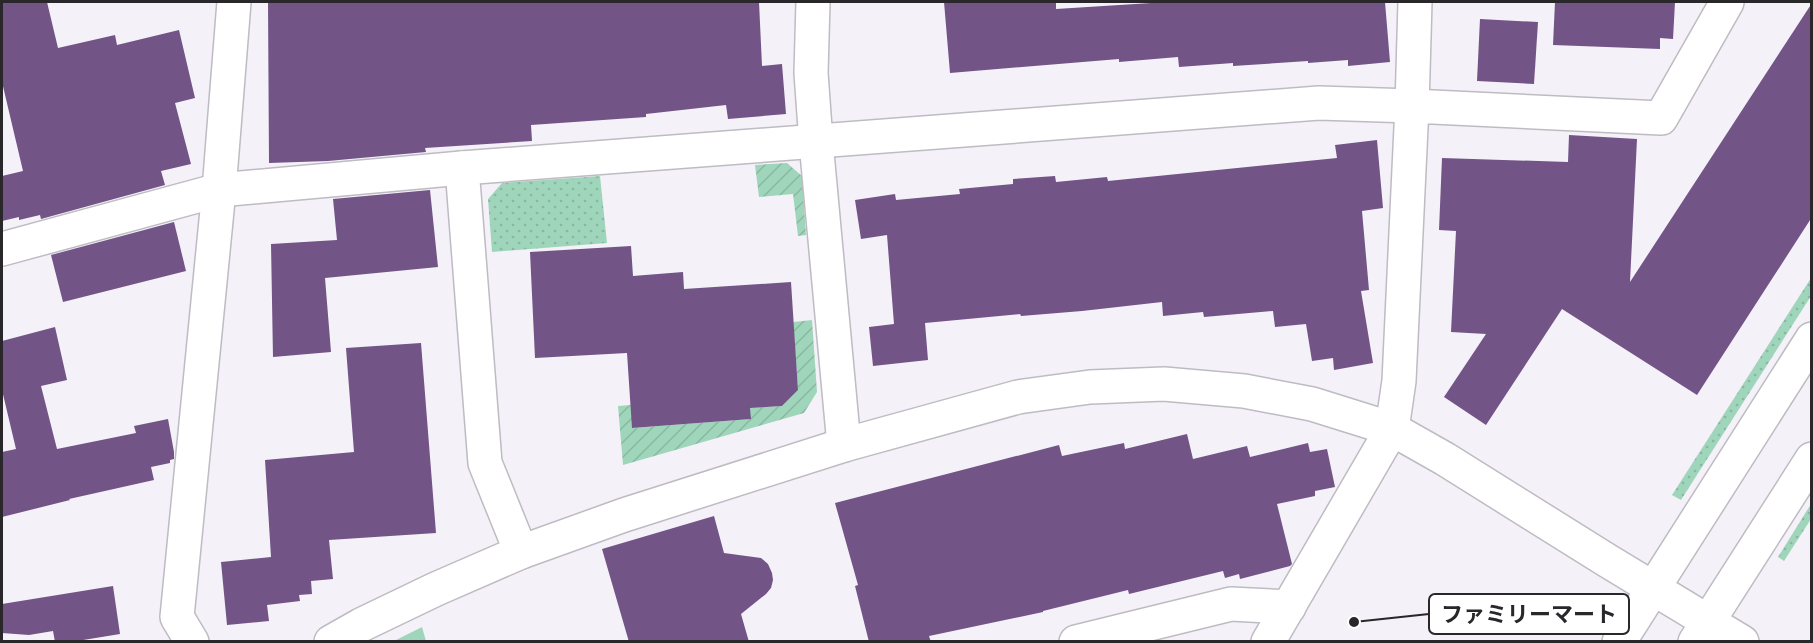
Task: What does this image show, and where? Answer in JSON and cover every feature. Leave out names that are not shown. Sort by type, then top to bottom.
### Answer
[{"type":"street","points":[[192,642],[177,617],[219,190],[234,2]]},
{"type":"street","points":[[813,2],[811,73],[844,445]]},
{"type":"street","points":[[1268,642],[1392,429],[1399,381],[1415,2]]},
{"type":"street","points":[[2,249],[219,190],[462,168],[1319,104],[1661,117],[1727,2]]},
{"type":"street","points":[[462,168],[485,463],[521,552]]},
{"type":"street","points":[[1619,642],[1812,339]]},
{"type":"street","points":[[331,642],[415,599],[521,552],[624,515],[844,445],[1018,397],[1090,387],[1153,384],[1244,391],[1300,401],[1392,429],[1445,459],[1652,588],[1701,631],[1742,642]]},
{"type":"street","points":[[1701,631],[1812,459]]},
{"type":"street","points":[[1076,642],[1230,604],[1289,607]]},
{"type":"green space","points":[[787,163],[802,176],[806,235],[798,236],[793,194],[759,197],[755,165]]},
{"type":"green space","points":[[600,176],[607,243],[492,252],[488,199],[502,183]]},
{"type":"green space","points":[[1811,278],[1811,296],[1681,500],[1672,495]]},
{"type":"green space","points":[[812,320],[817,392],[804,413],[623,465],[618,406],[631,405],[633,428],[750,419],[750,408],[782,406],[798,390],[793,322]]},
{"type":"green space","points":[[1811,504],[1811,519],[1784,561],[1778,557]]},
{"type":"green space","points":[[422,627],[426,641],[394,641]]},
{"type":"building","points":[[2,2],[47,2],[58,48],[115,35],[117,45],[179,30],[195,98],[175,103],[191,164],[161,171],[165,185],[41,219],[40,215],[2,221],[2,176],[23,171],[2,82]]},
{"type":"building","points":[[268,2],[759,2],[762,66],[782,64],[786,114],[728,119],[726,105],[646,114],[646,117],[531,125],[532,141],[425,148],[426,152],[328,161],[269,163]]},
{"type":"building","points":[[944,2],[1056,2],[1056,9],[1167,2],[1385,2],[1390,62],[1348,66],[1348,60],[1179,67],[1178,57],[1119,62],[1119,59],[950,73]]},
{"type":"building","points":[[1555,2],[1675,2],[1673,39],[1660,38],[1660,49],[1553,45]]},
{"type":"building","points":[[1812,3],[1812,217],[1697,395],[1562,309],[1486,425],[1444,397],[1486,334],[1451,332],[1456,231],[1439,230],[1442,158],[1568,162],[1569,135],[1637,139],[1630,282]]},
{"type":"building","points":[[1480,19],[1538,22],[1534,84],[1477,81]]},
{"type":"building","points":[[1377,140],[1383,208],[1362,211],[1369,290],[1361,291],[1373,363],[1334,370],[1333,358],[1312,361],[1306,324],[1275,327],[1273,311],[1204,317],[1203,312],[1163,316],[1162,302],[1082,311],[925,323],[928,360],[873,366],[869,327],[894,324],[887,235],[861,239],[855,200],[895,194],[896,200],[960,194],[959,189],[1013,184],[1013,179],[1055,176],[1056,182],[1107,177],[1108,181],[1337,158],[1335,145]]},
{"type":"building","points":[[430,190],[438,267],[325,278],[331,352],[273,357],[271,244],[337,240],[333,199]]},
{"type":"building","points":[[174,222],[186,271],[63,302],[51,255]]},
{"type":"building","points":[[631,246],[633,276],[683,272],[684,289],[791,282],[798,390],[782,406],[750,408],[751,419],[632,428],[627,353],[535,358],[530,252]]},
{"type":"building","points":[[55,327],[67,380],[41,386],[57,449],[136,433],[134,426],[168,419],[174,459],[170,460],[170,463],[151,467],[154,480],[2,517],[2,452],[16,449],[2,390],[2,341]]},
{"type":"building","points":[[421,343],[436,533],[329,540],[333,579],[311,581],[312,594],[299,595],[300,601],[267,605],[269,621],[227,625],[221,562],[271,557],[265,460],[354,452],[346,348]]},
{"type":"building","points":[[1187,434],[1193,459],[1247,446],[1250,457],[1308,443],[1310,452],[1327,449],[1335,487],[1315,491],[1315,496],[1277,504],[1292,564],[1290,566],[1240,579],[1239,574],[1225,578],[1223,571],[1129,594],[1128,590],[1043,612],[929,636],[931,642],[869,642],[855,586],[858,585],[835,503],[1059,445],[1062,456],[1124,443],[1125,449]]},
{"type":"building","points":[[714,516],[724,553],[761,558],[768,564],[772,573],[771,588],[741,614],[749,642],[629,642],[602,549]]},
{"type":"building","points":[[113,586],[120,634],[71,642],[55,642],[53,631],[29,635],[2,633],[2,604]]},
{"type":"place","name":"ファミリーマート","points":[[1354,622]]}]
